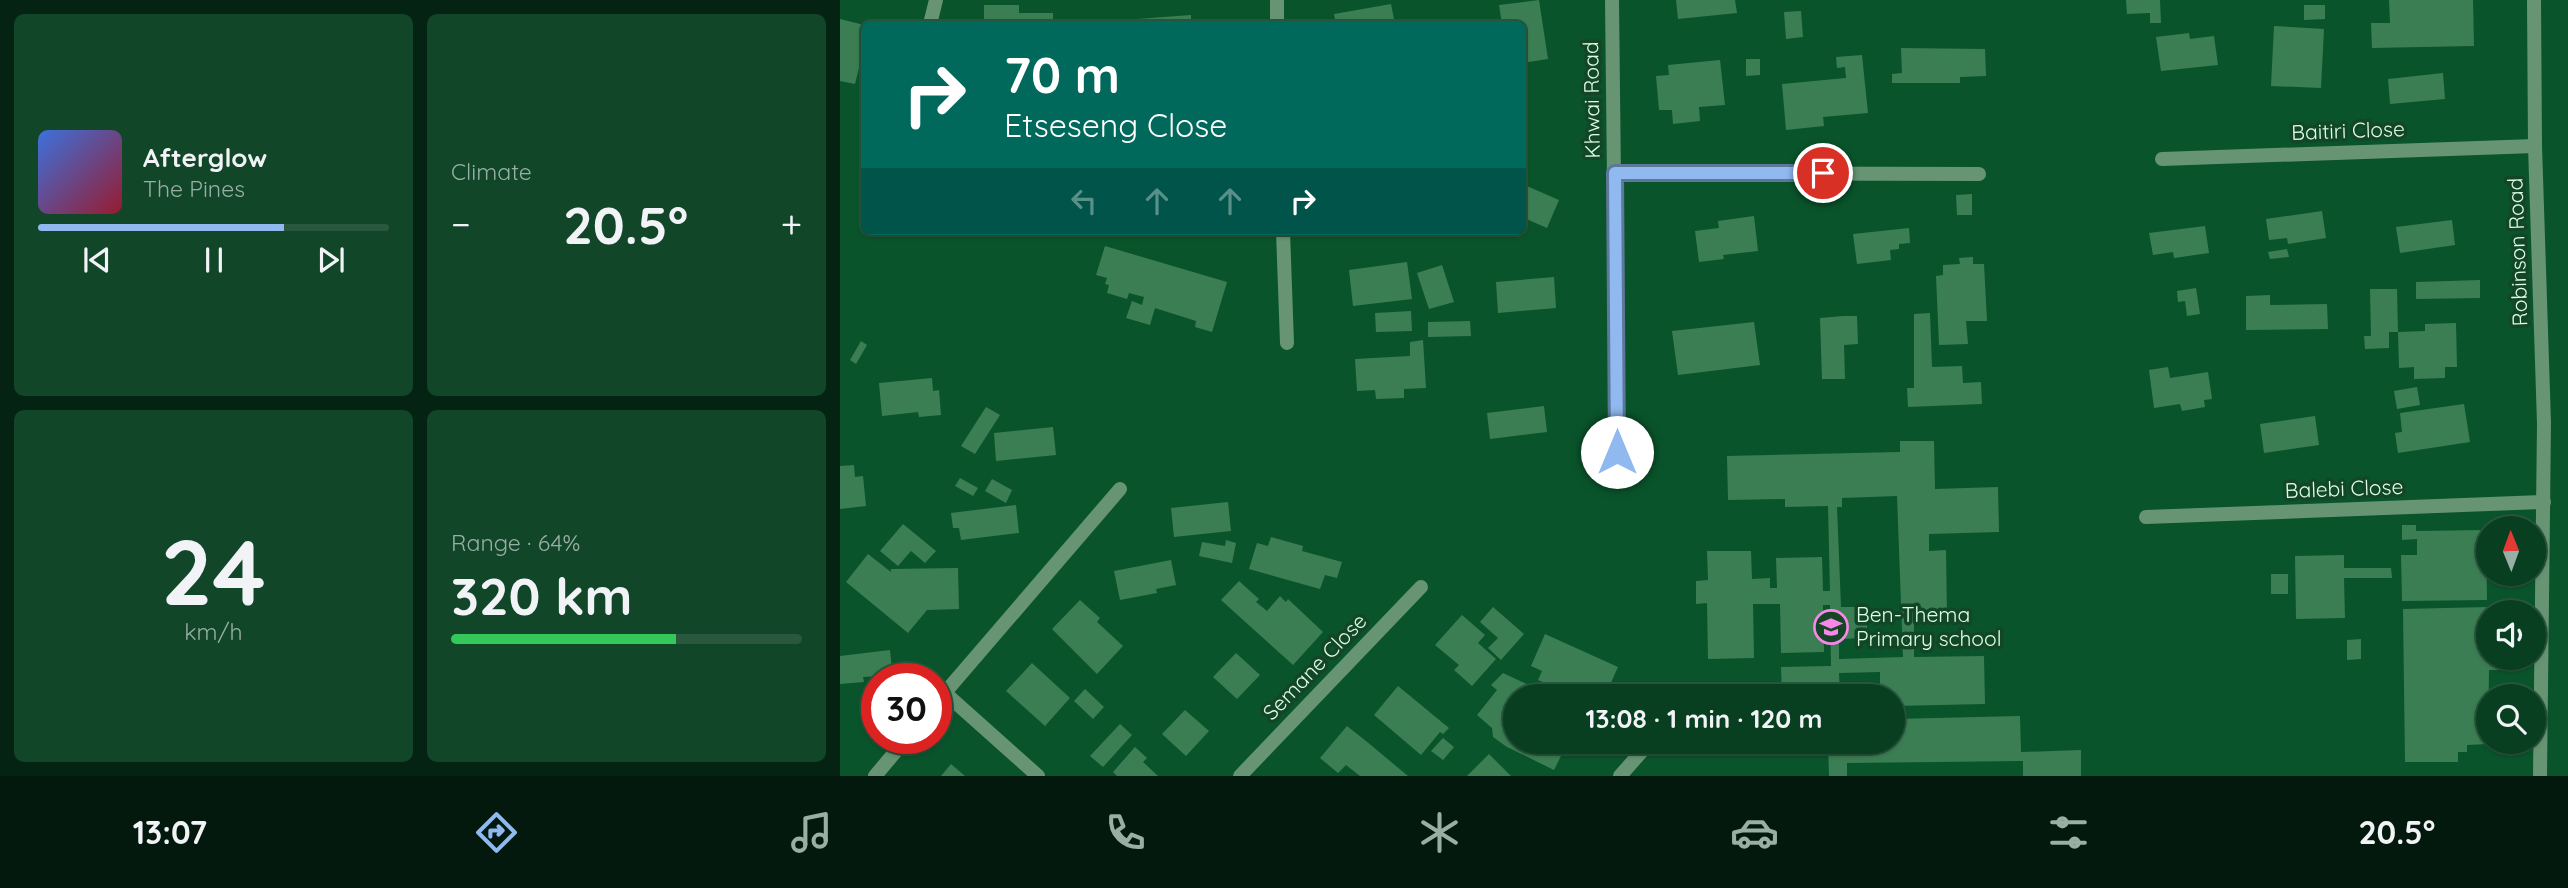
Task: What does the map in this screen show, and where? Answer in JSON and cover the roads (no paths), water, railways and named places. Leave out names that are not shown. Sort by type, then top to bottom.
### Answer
[{"type":"street","points":[[931,21],[936,0]]},
{"type":"street","points":[[1277,0],[1278,21]]},
{"type":"street","name":"Khwai Road","points":[[1612,0],[1617,452]]},
{"type":"street","name":"Robinson Road","points":[[2534,0],[2535,146],[2544,395],[2540,776]]},
{"type":"street","name":"Baitiri Close","points":[[2162,159],[2535,146]]},
{"type":"street","points":[[1615,173],[1979,174]]},
{"type":"street","points":[[1283,235],[1287,343]]},
{"type":"street","points":[[952,685],[1120,489]]},
{"type":"street","name":"Balebi Close","points":[[2147,517],[2544,502]]},
{"type":"street","name":"Semane Close","points":[[1240,776],[1420,587]]},
{"type":"street","points":[[952,707],[1038,776]]},
{"type":"street","points":[[875,776],[894,754]]},
{"type":"street","points":[[1620,776],[1639,754]]},
{"type":"place","name":"Ben-Thema Primary school","points":[[1831,627]]}]
